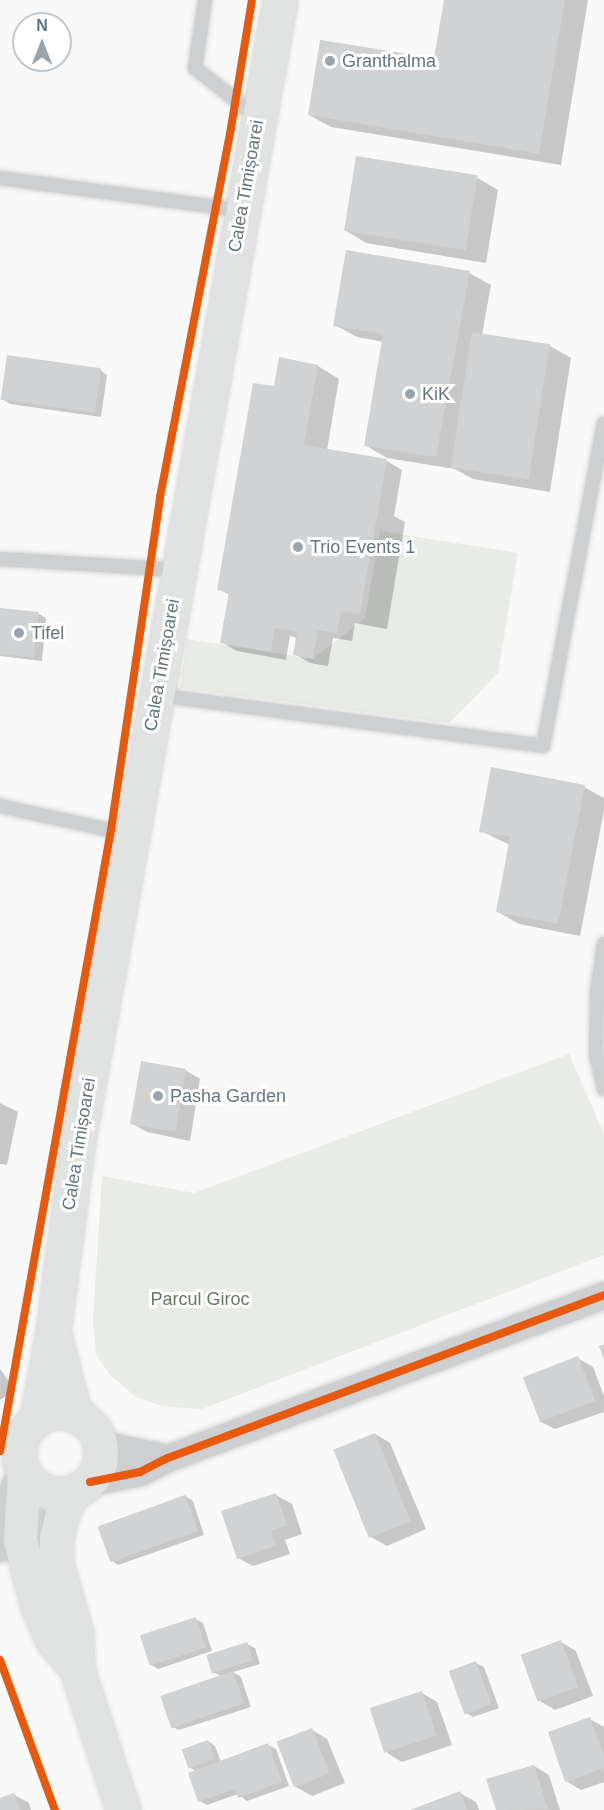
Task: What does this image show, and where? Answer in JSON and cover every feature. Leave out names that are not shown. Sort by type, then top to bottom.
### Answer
[{"type":"main road","name":"Calea Timișoarei","points":[[37,1419],[53,1332],[77,1147],[241,210],[280,0]]},
{"type":"main road","name":"Calea Timișoarei","points":[[53,1332],[75,1414]]},
{"type":"main road","points":[[77,1669],[53,1641],[6,1538],[22,1467],[21,1438],[37,1419],[48,1414],[75,1414],[87,1421],[100,1444],[100,1464],[75,1496],[56,1539],[56,1564],[76,1634],[77,1669],[123,1810]]},
{"type":"main road","points":[[22,1467],[33,1485],[45,1492],[75,1496]]},
{"type":"street","points":[[6,1538],[75,1496],[140,1472],[168,1458],[218,1442],[604,1295]]},
{"type":"street","points":[[100,1444],[168,1458]]},
{"type":"lane","points":[[205,0],[195,68],[258,118]]},
{"type":"lane","points":[[0,178],[241,210]]},
{"type":"lane","points":[[157,695],[543,746],[604,424]]},
{"type":"lane","points":[[0,559],[178,570]]},
{"type":"lane","points":[[0,806],[132,835]]},
{"type":"lane","points":[[604,944],[597,992],[604,1089]]},
{"type":"green space","points":[[380,531],[518,553],[498,673],[449,723],[180,688],[187,639],[313,659],[365,618]]},
{"type":"green space","name":"Parcul Giroc","points":[[569,1054],[604,1134],[604,1255],[202,1409],[161,1406],[136,1397],[109,1374],[96,1354],[93,1320],[102,1176],[194,1193]]},
{"type":"building","points":[[444,0],[565,0],[539,154],[308,115],[320,40],[434,58]]},
{"type":"building","points":[[356,156],[477,175],[466,250],[344,231]]},
{"type":"building","name":"KiK","points":[[346,250],[470,271],[436,457],[364,446],[383,334],[333,326]]},
{"type":"building","points":[[472,332],[550,344],[529,480],[451,467]]},
{"type":"building","points":[[7,355],[101,368],[95,413],[1,400]]},
{"type":"building","name":"Trio Events 1","points":[[279,357],[318,365],[304,445],[387,459],[360,614],[341,611],[337,633],[318,630],[313,659],[293,655],[297,632],[274,628],[271,652],[220,643],[229,592],[217,590],[253,383],[274,386]]},
{"type":"building","name":"Tifel","points":[[0,608],[39,612],[34,658],[0,654]]},
{"type":"building","points":[[491,767],[585,785],[558,924],[496,912],[510,837],[479,832]]},
{"type":"building","name":"Pasha Garden","points":[[141,1061],[186,1069],[175,1132],[130,1124]]},
{"type":"building","points":[[604,1344],[604,1360],[599,1346]]},
{"type":"building","points":[[578,1356],[595,1401],[540,1422],[523,1377]]},
{"type":"building","points":[[375,1433],[411,1521],[369,1538],[333,1450]]},
{"type":"building","points":[[276,1493],[287,1526],[271,1531],[276,1546],[237,1559],[221,1511]]},
{"type":"building","points":[[185,1495],[198,1531],[111,1563],[98,1527]]},
{"type":"building","points":[[196,1617],[206,1647],[150,1666],[140,1635]]},
{"type":"building","points":[[561,1640],[578,1687],[538,1702],[521,1655]]},
{"type":"building","points":[[247,1642],[253,1660],[212,1673],[206,1655]]},
{"type":"building","points":[[476,1661],[492,1704],[464,1714],[449,1671]]},
{"type":"building","points":[[233,1671],[244,1703],[171,1728],[160,1696]]},
{"type":"building","points":[[422,1691],[437,1736],[384,1753],[370,1708]]},
{"type":"building","points":[[590,1717],[604,1756],[604,1768],[565,1782],[548,1732]]},
{"type":"building","points":[[312,1728],[330,1774],[294,1787],[277,1742]]},
{"type":"building","points":[[208,1740],[215,1759],[189,1768],[182,1750]]},
{"type":"building","points":[[268,1743],[282,1782],[238,1798],[235,1789],[198,1802],[188,1773]]},
{"type":"building","points":[[534,1765],[548,1809],[496,1810],[486,1779]]},
{"type":"building","points":[[460,1791],[467,1810],[410,1810]]},
{"type":"building","points":[[14,1793],[20,1810],[0,1810],[0,1798]]},
{"type":"cycle path","points":[[0,1451],[111,830],[160,497],[231,128],[252,0]]},
{"type":"cycle path","points":[[90,1482],[140,1472],[168,1458],[604,1295]]},
{"type":"cycle path","points":[[0,1660],[55,1810]]},
{"type":"place","name":"Granthalma","points":[[330,61]]},
{"type":"place","name":"KiK","points":[[410,394]]},
{"type":"place","name":"Trio Events 1","points":[[298,547]]},
{"type":"place","name":"Tifel","points":[[19,633]]},
{"type":"place","name":"Pasha Garden","points":[[158,1096]]}]
